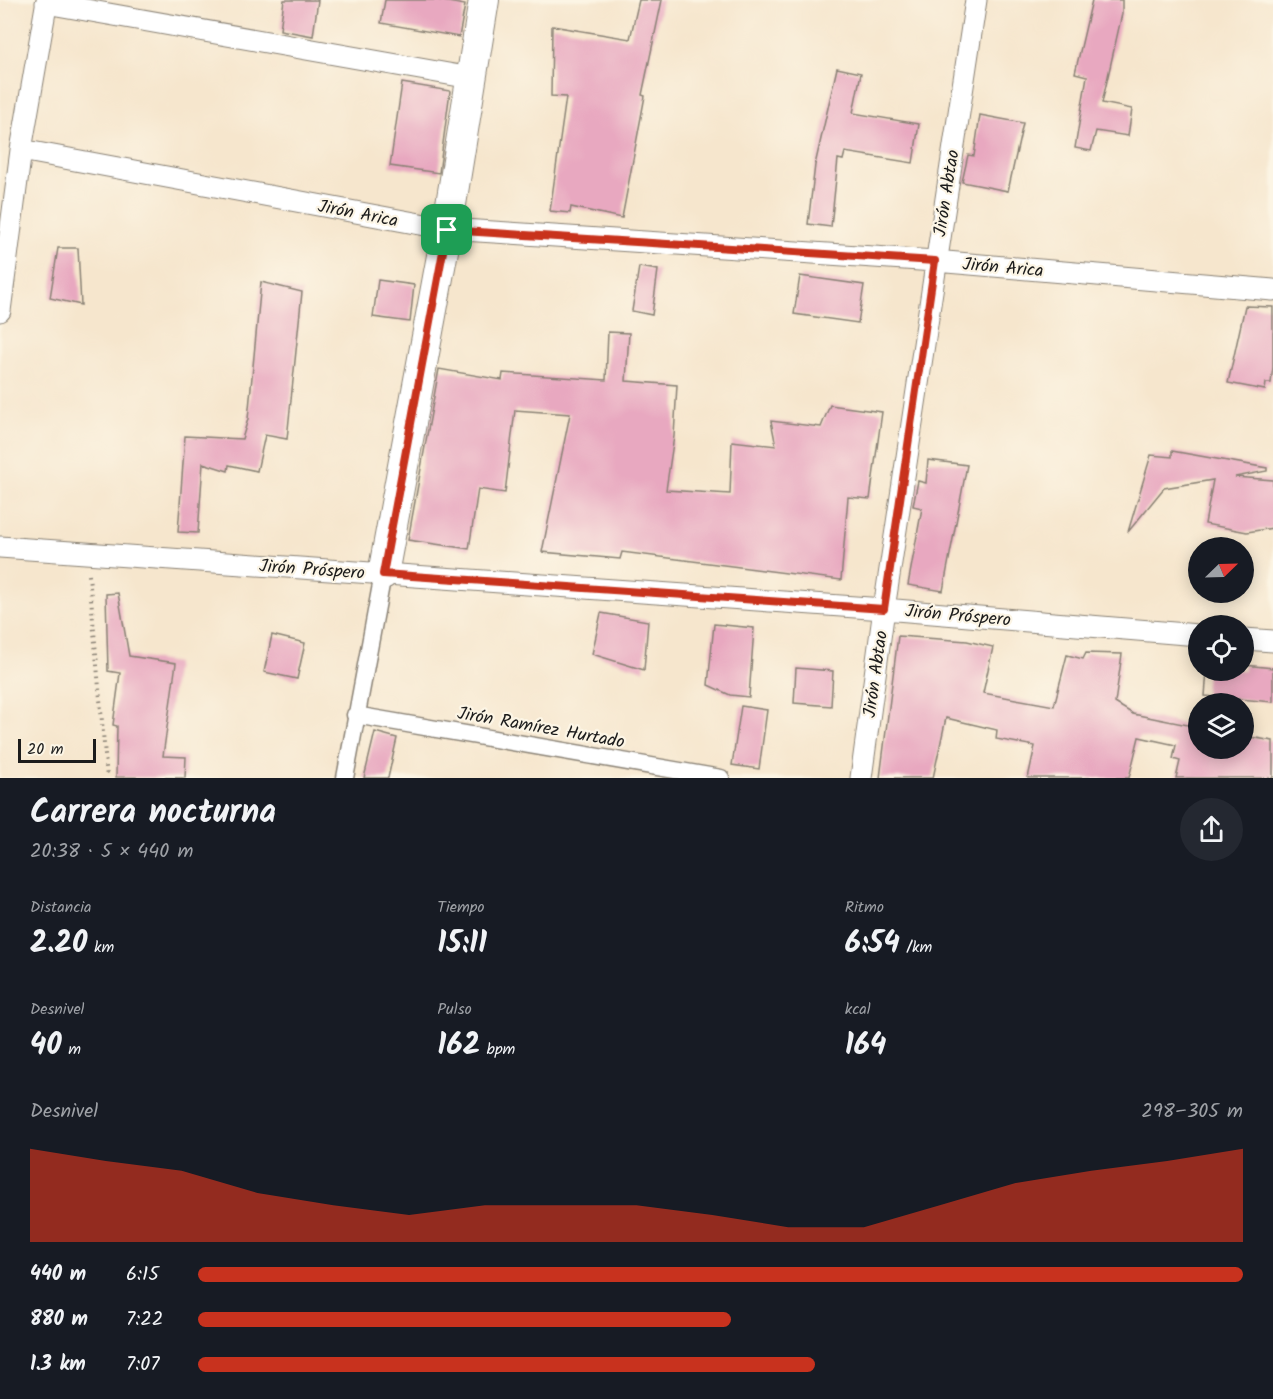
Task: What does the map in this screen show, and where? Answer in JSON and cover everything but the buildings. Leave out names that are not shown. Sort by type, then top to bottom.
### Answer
[{"type":"main road","points":[[383,574],[447,230],[484,0]]},
{"type":"street","name":"Jirón Abtao","points":[[861,778],[935,261],[976,0]]},
{"type":"street","points":[[0,310],[21,150],[47,1],[471,78]]},
{"type":"street","name":"Jirón Arica","points":[[21,150],[447,230],[935,261],[1273,290]]},
{"type":"street","name":"Jirón Próspero","points":[[0,547],[884,609],[1188,634]]},
{"type":"street","points":[[345,778],[383,574]]},
{"type":"street","points":[[1254,640],[1273,641]]},
{"type":"street","name":"Jirón Ramírez Hurtado","points":[[355,715],[721,778]]},
{"type":"path","points":[[87,554],[107,778]]},
{"type":"route","points":[[447,230],[935,261],[884,609],[383,574],[447,230]]}]
